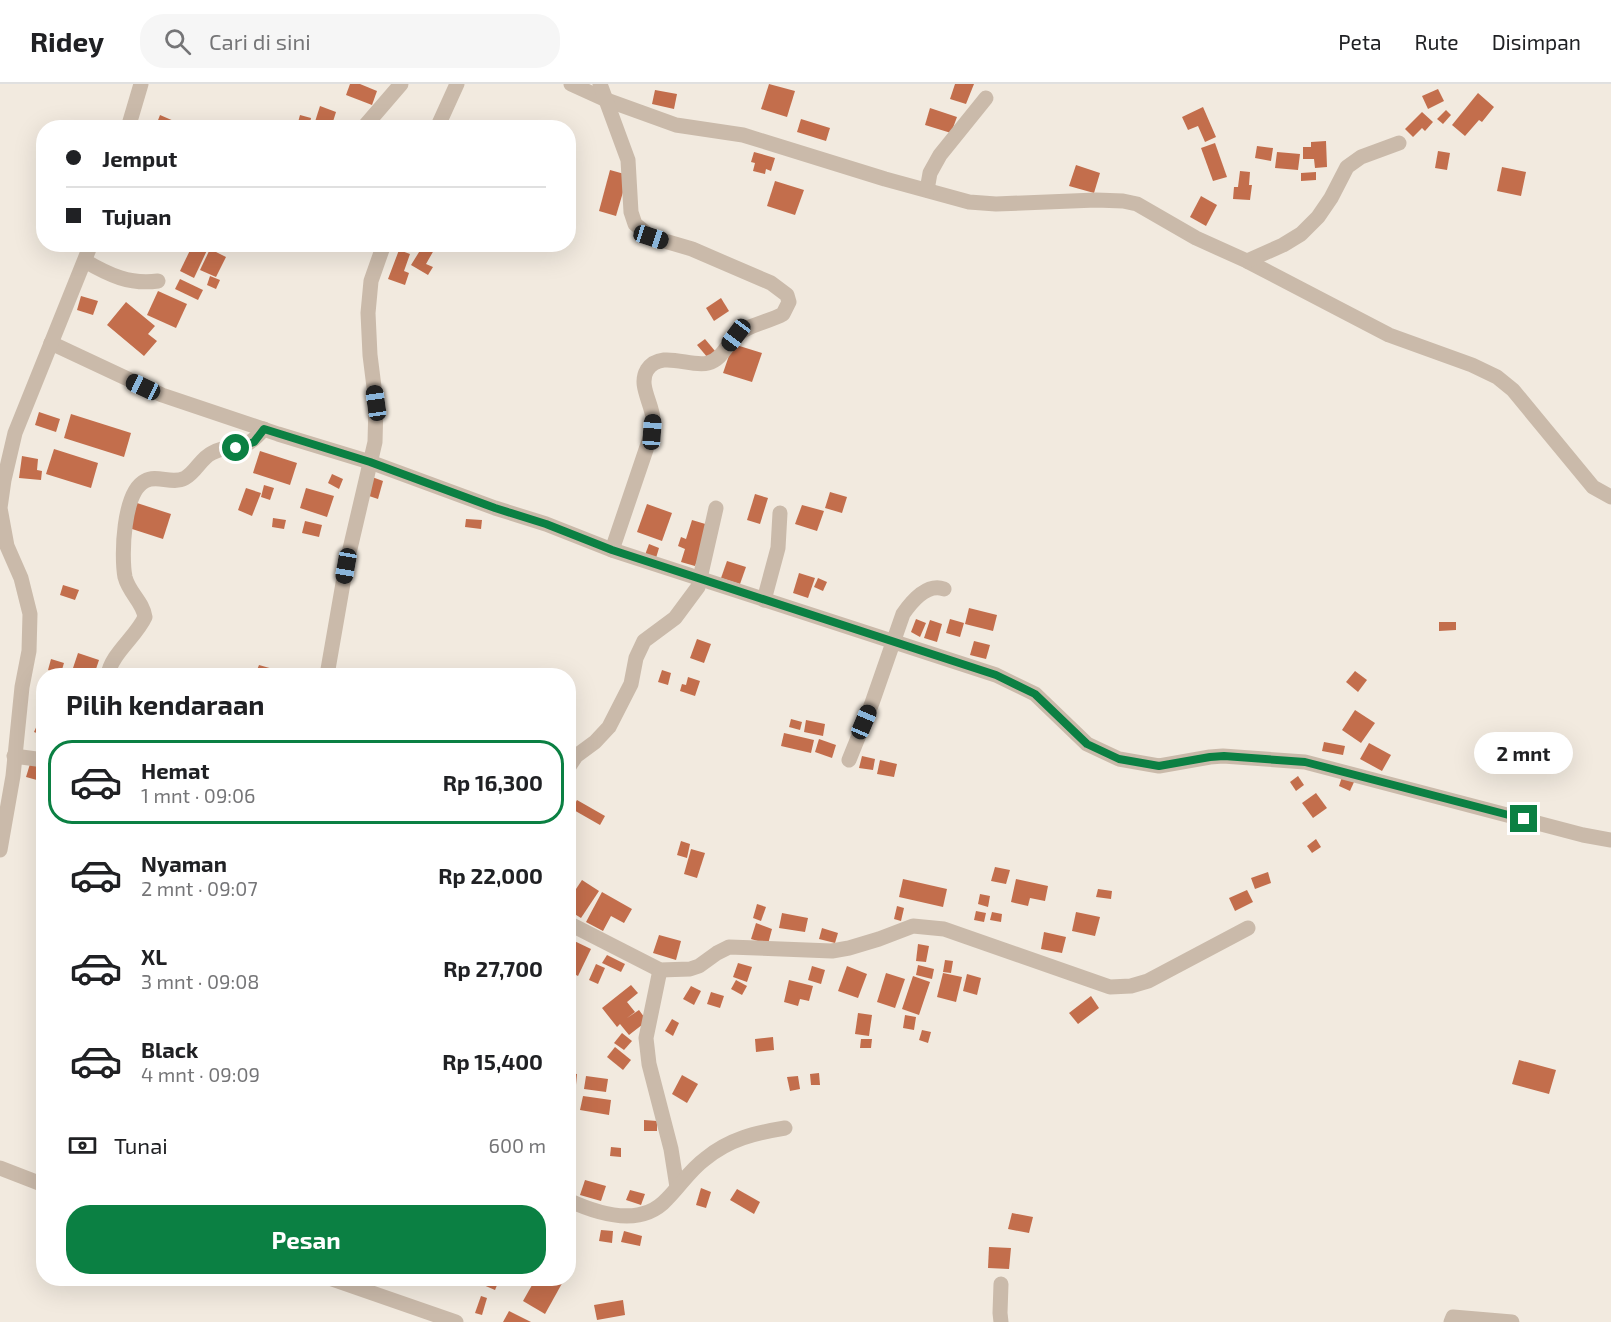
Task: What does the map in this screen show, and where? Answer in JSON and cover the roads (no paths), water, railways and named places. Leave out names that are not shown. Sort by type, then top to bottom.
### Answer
[{"type":"street","points":[[130,120],[141,84]]},
{"type":"street","points":[[370,120],[401,84]]},
{"type":"street","points":[[441,120],[457,84]]},
{"type":"street","points":[[571,84],[602,91],[676,125],[743,135],[885,179],[969,202],[996,204],[1096,200],[1137,204],[1196,238],[1247,261],[1389,335],[1472,365],[1497,377],[1513,390],[1593,487],[1611,497]]},
{"type":"street","points":[[602,91],[628,160],[631,212],[635,224],[641,231],[651,237],[711,256],[771,283],[787,296],[789,302],[783,314],[744,329],[736,335],[722,354],[709,363],[664,360],[653,364],[647,370],[644,387],[653,417],[652,432],[612,550]]},
{"type":"street","points":[[927,190],[930,172],[940,155],[986,98]]},
{"type":"street","points":[[1247,261],[1301,234],[1318,217],[1347,167],[1361,157],[1399,143]]},
{"type":"street","points":[[0,850],[13,776],[22,687],[29,651],[30,614],[21,578],[7,546],[0,508],[4,480],[15,433],[89,252]]},
{"type":"street","points":[[328,668],[346,566],[375,442],[377,422],[368,313],[372,281],[381,252]]},
{"type":"street","points":[[86,261],[116,277],[143,283],[158,281]]},
{"type":"street","points":[[51,343],[162,395],[370,462],[495,508],[546,524],[612,550],[996,675],[1035,694],[1087,744],[1119,759],[1159,766],[1224,756],[1305,762],[1583,835],[1611,840]]},
{"type":"street","points":[[109,668],[145,617],[144,610],[129,587],[125,575],[123,551],[124,532],[132,497],[138,486],[149,479],[174,482],[183,479],[212,453],[254,442],[264,429]]},
{"type":"street","points":[[576,756],[595,742],[609,727],[631,684],[636,658],[644,641],[667,626],[680,613],[701,579],[716,508]]},
{"type":"street","points":[[764,600],[778,548],[780,513]]},
{"type":"street","points":[[849,760],[872,703],[899,623],[910,604],[928,589],[937,587],[944,589]]},
{"type":"street","points":[[14,756],[36,759]]},
{"type":"street","points":[[576,927],[660,970],[681,970],[699,966],[729,946],[832,951],[879,939],[913,926],[944,929],[1110,987],[1131,986],[1149,981],[1248,928]]},
{"type":"street","points":[[660,970],[646,1038],[649,1064],[671,1149],[677,1187]]},
{"type":"street","points":[[576,1203],[601,1214],[615,1216],[640,1214],[666,1201],[705,1158],[732,1140],[750,1133],[785,1128]]},
{"type":"street","points":[[0,1168],[36,1182]]},
{"type":"street","points":[[1001,1284],[999,1313],[1001,1322]]},
{"type":"street","points":[[352,1286],[456,1322]]},
{"type":"street","points":[[1451,1322],[1453,1317],[1512,1322]]}]
